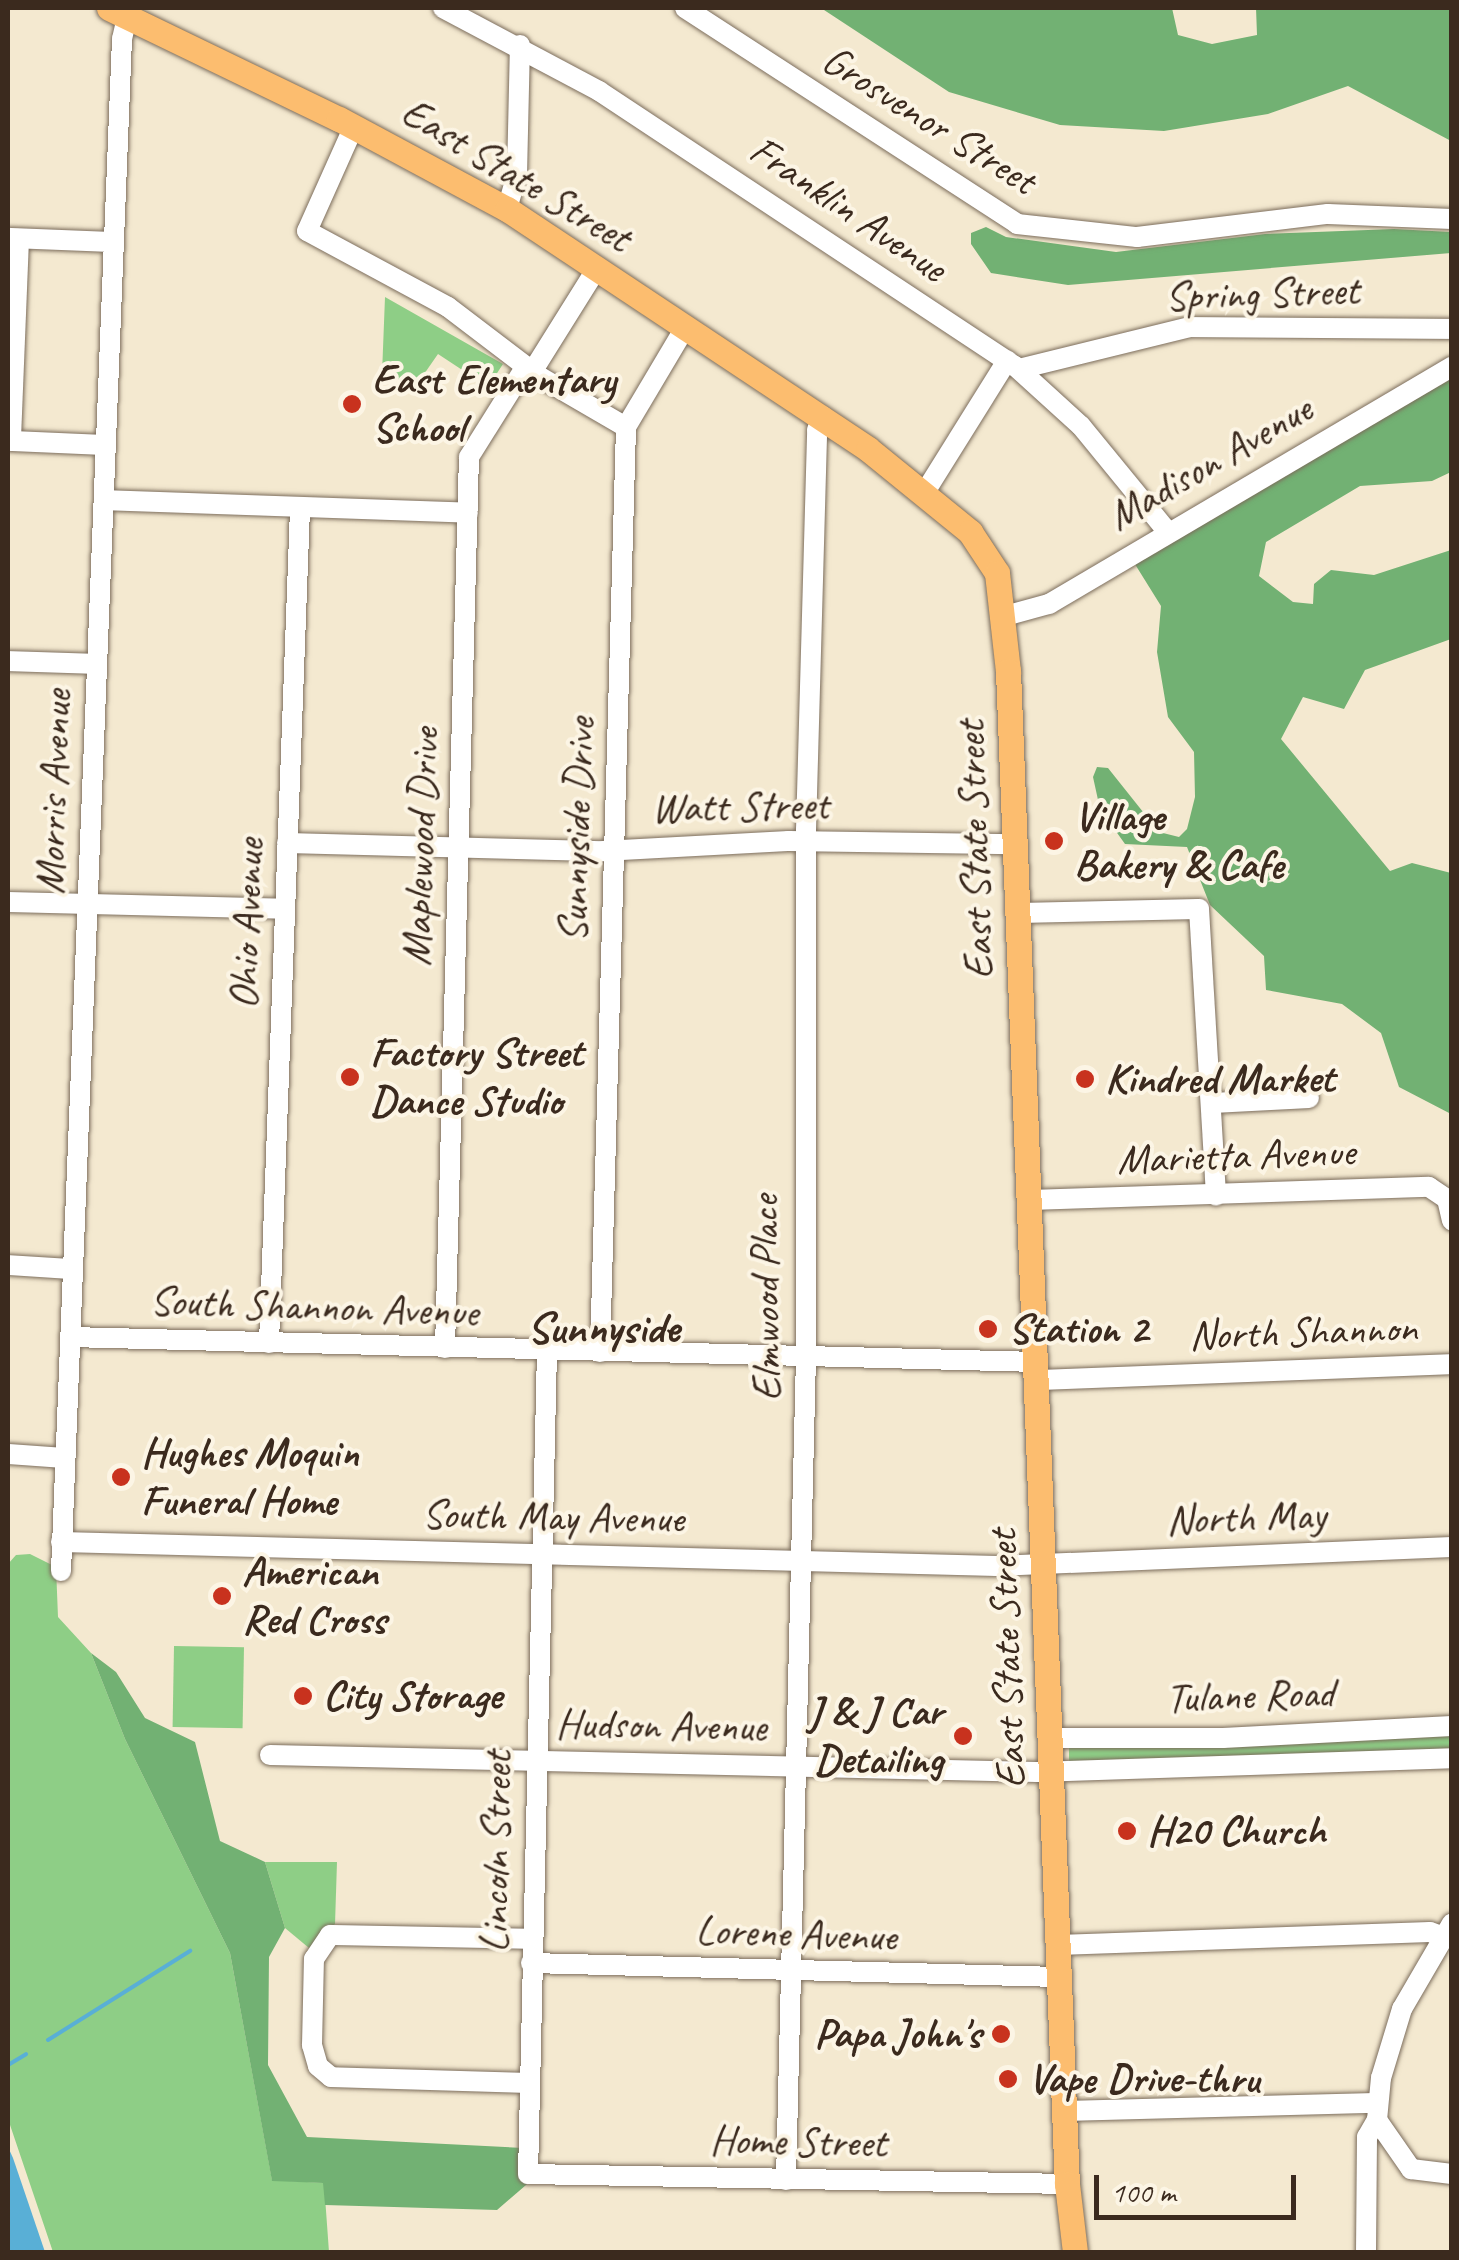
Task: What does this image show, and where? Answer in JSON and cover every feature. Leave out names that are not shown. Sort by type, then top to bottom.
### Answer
[{"type":"main road","name":"East State Street","points":[[121,10],[354,126],[506,209],[823,416],[924,492],[986,551],[1005,616],[1065,2112],[1064,2252]]},
{"type":"main road","name":"East State Street","points":[[1067,2184],[1075,2252]]},
{"type":"street","name":"Franklin Avenue","points":[[442,8],[520,45],[750,188],[1013,365],[1081,426],[1166,530]]},
{"type":"street","name":"Grosvenor Street","points":[[685,8],[1022,226],[1137,238],[1328,214],[1452,218]]},
{"type":"street","name":"Morris Avenue","points":[[62,1571],[121,10]]},
{"type":"street","points":[[506,209],[517,175],[520,45]]},
{"type":"street","points":[[354,126],[307,231],[448,307],[529,369],[626,427]]},
{"type":"street","points":[[106,445],[11,441],[13,239],[114,242]]},
{"type":"street","name":"Maplewood Drive","points":[[445,1348],[471,447],[597,268]]},
{"type":"street","name":"Sunnyside Drive","points":[[600,1352],[626,427],[686,326]]},
{"type":"street","name":"Spring Street","points":[[1013,365],[1190,327],[1452,329]]},
{"type":"street","points":[[924,492],[1013,365]]},
{"type":"street","name":"Madison Avenue","points":[[1005,616],[1042,608],[1166,530],[1452,367]]},
{"type":"street","name":"Elmwood Place","points":[[786,2180],[806,1356],[806,841],[818,428],[823,416]]},
{"type":"street","points":[[104,500],[468,513]]},
{"type":"street","name":"Ohio Avenue","points":[[269,1343],[300,508]]},
{"type":"street","points":[[8,661],[97,664]]},
{"type":"street","name":"Watt Street","points":[[288,844],[614,849],[806,841],[1015,844]]},
{"type":"street","points":[[8,902],[285,909]]},
{"type":"street","points":[[1018,913],[1199,910],[1216,1195]]},
{"type":"street","points":[[1212,1103],[1309,1098]]},
{"type":"street","name":"Marietta Avenue","points":[[1030,1200],[1430,1187],[1443,1193],[1452,1220]]},
{"type":"street","points":[[8,1266],[72,1269]]},
{"type":"street","name":"South Shannon Avenue","points":[[70,1337],[806,1356],[1037,1371]]},
{"type":"street","name":"Lincoln Street","points":[[528,2174],[547,1352]]},
{"type":"street","name":"North Shannon","points":[[1037,1371],[1452,1364]]},
{"type":"street","points":[[8,1454],[65,1458]]},
{"type":"street","name":"South May Avenue","points":[[61,1542],[1043,1564]]},
{"type":"street","name":"North May","points":[[1043,1564],[1452,1547]]},
{"type":"street","name":"Tulane Road","points":[[1050,1738],[1223,1738],[1452,1726]]},
{"type":"street","name":"Hudson Avenue","points":[[270,1755],[1051,1771]]},
{"type":"street","name":"Tulane Road","points":[[1051,1771],[1452,1758]]},
{"type":"street","points":[[1058,1945],[1448,1930]]},
{"type":"street","points":[[1366,2252],[1368,2137],[1402,2009],[1448,1930]]},
{"type":"street","points":[[529,2083],[331,2077],[314,2057],[312,2011],[314,1959],[330,1935],[532,1938]]},
{"type":"street","name":"Lorene Avenue","points":[[531,1963],[1059,1977]]},
{"type":"street","points":[[1065,2112],[1376,2112]]},
{"type":"street","points":[[1376,2112],[1411,2169],[1452,2174]]},
{"type":"street","name":"Home Street","points":[[528,2174],[1067,2184]]},
{"type":"green space","points":[[821,8],[1172,8],[1178,35],[1212,44],[1257,35],[1256,8],[1451,8],[1451,141],[1348,86],[1268,114],[1164,131],[1060,125],[949,92]]},
{"type":"green space","points":[[986,227],[1006,237],[1116,252],[1265,234],[1394,229],[1451,232],[1451,253],[1068,285],[991,273],[971,244],[971,233]]},
{"type":"green space","points":[[385,297],[503,364],[488,387],[438,354],[422,377],[406,382],[382,374]]},
{"type":"green space","points":[[1451,379],[1451,472],[1432,481],[1360,486],[1266,542],[1259,576],[1293,602],[1313,604],[1314,584],[1331,570],[1374,575],[1451,550],[1451,639],[1365,670],[1344,709],[1303,697],[1281,739],[1390,871],[1412,863],[1451,873],[1451,1114],[1399,1087],[1381,1033],[1342,1004],[1266,990],[1264,956],[1210,905],[1187,847],[1125,844],[1100,809],[1093,777],[1097,767],[1108,768],[1159,832],[1179,837],[1187,829],[1195,797],[1194,752],[1168,717],[1157,652],[1161,606],[1133,561]]},
{"type":"green space","points":[[30,1554],[56,1567],[58,1617],[91,1653],[125,1739],[230,1953],[272,2180],[324,2183],[329,2252],[53,2252],[8,2119],[8,1564],[16,1555]]},
{"type":"green space","points":[[174,1646],[244,1647],[243,1728],[173,1727]]},
{"type":"green space","points":[[91,1653],[116,1672],[145,1718],[195,1742],[220,1841],[265,1862],[285,1928],[269,1957],[268,2065],[307,2137],[523,2148],[533,2179],[497,2210],[325,2205],[323,2183],[272,2181],[230,1953],[125,1739]]},
{"type":"green space","points":[[1452,1729],[1451,1751],[1069,1762],[1069,1745]]},
{"type":"green space","points":[[265,1862],[337,1862],[335,1924],[309,1948],[285,1928]]},
{"type":"water","points":[[8,2147],[13,2158],[45,2252],[8,2252]]},
{"type":"waterway","points":[[48,2040],[190,1951]]},
{"type":"waterway","points":[[8,2065],[26,2054]]},
{"type":"place","name":"East Elementary School","points":[[352,404]]},
{"type":"place","name":"Village Bakery & Cafe","points":[[1054,841]]},
{"type":"place","name":"Factory Street Dance Studio","points":[[350,1077]]},
{"type":"place","name":"Kindred Market","points":[[1085,1079]]},
{"type":"place","name":"Station 2","points":[[988,1329]]},
{"type":"place","name":"Hughes Moquin Funeral Home","points":[[121,1477]]},
{"type":"place","name":"American Red Cross","points":[[222,1596]]},
{"type":"place","name":"City Storage","points":[[303,1696]]},
{"type":"place","name":"J & J Car Detailing","points":[[963,1736]]},
{"type":"place","name":"H20 Church","points":[[1127,1831]]},
{"type":"place","name":"Papa John's","points":[[1001,2034]]},
{"type":"place","name":"Vape Drive-thru","points":[[1008,2079]]},
{"type":"district","name":"Sunnyside","points":[[603,1328]]}]
